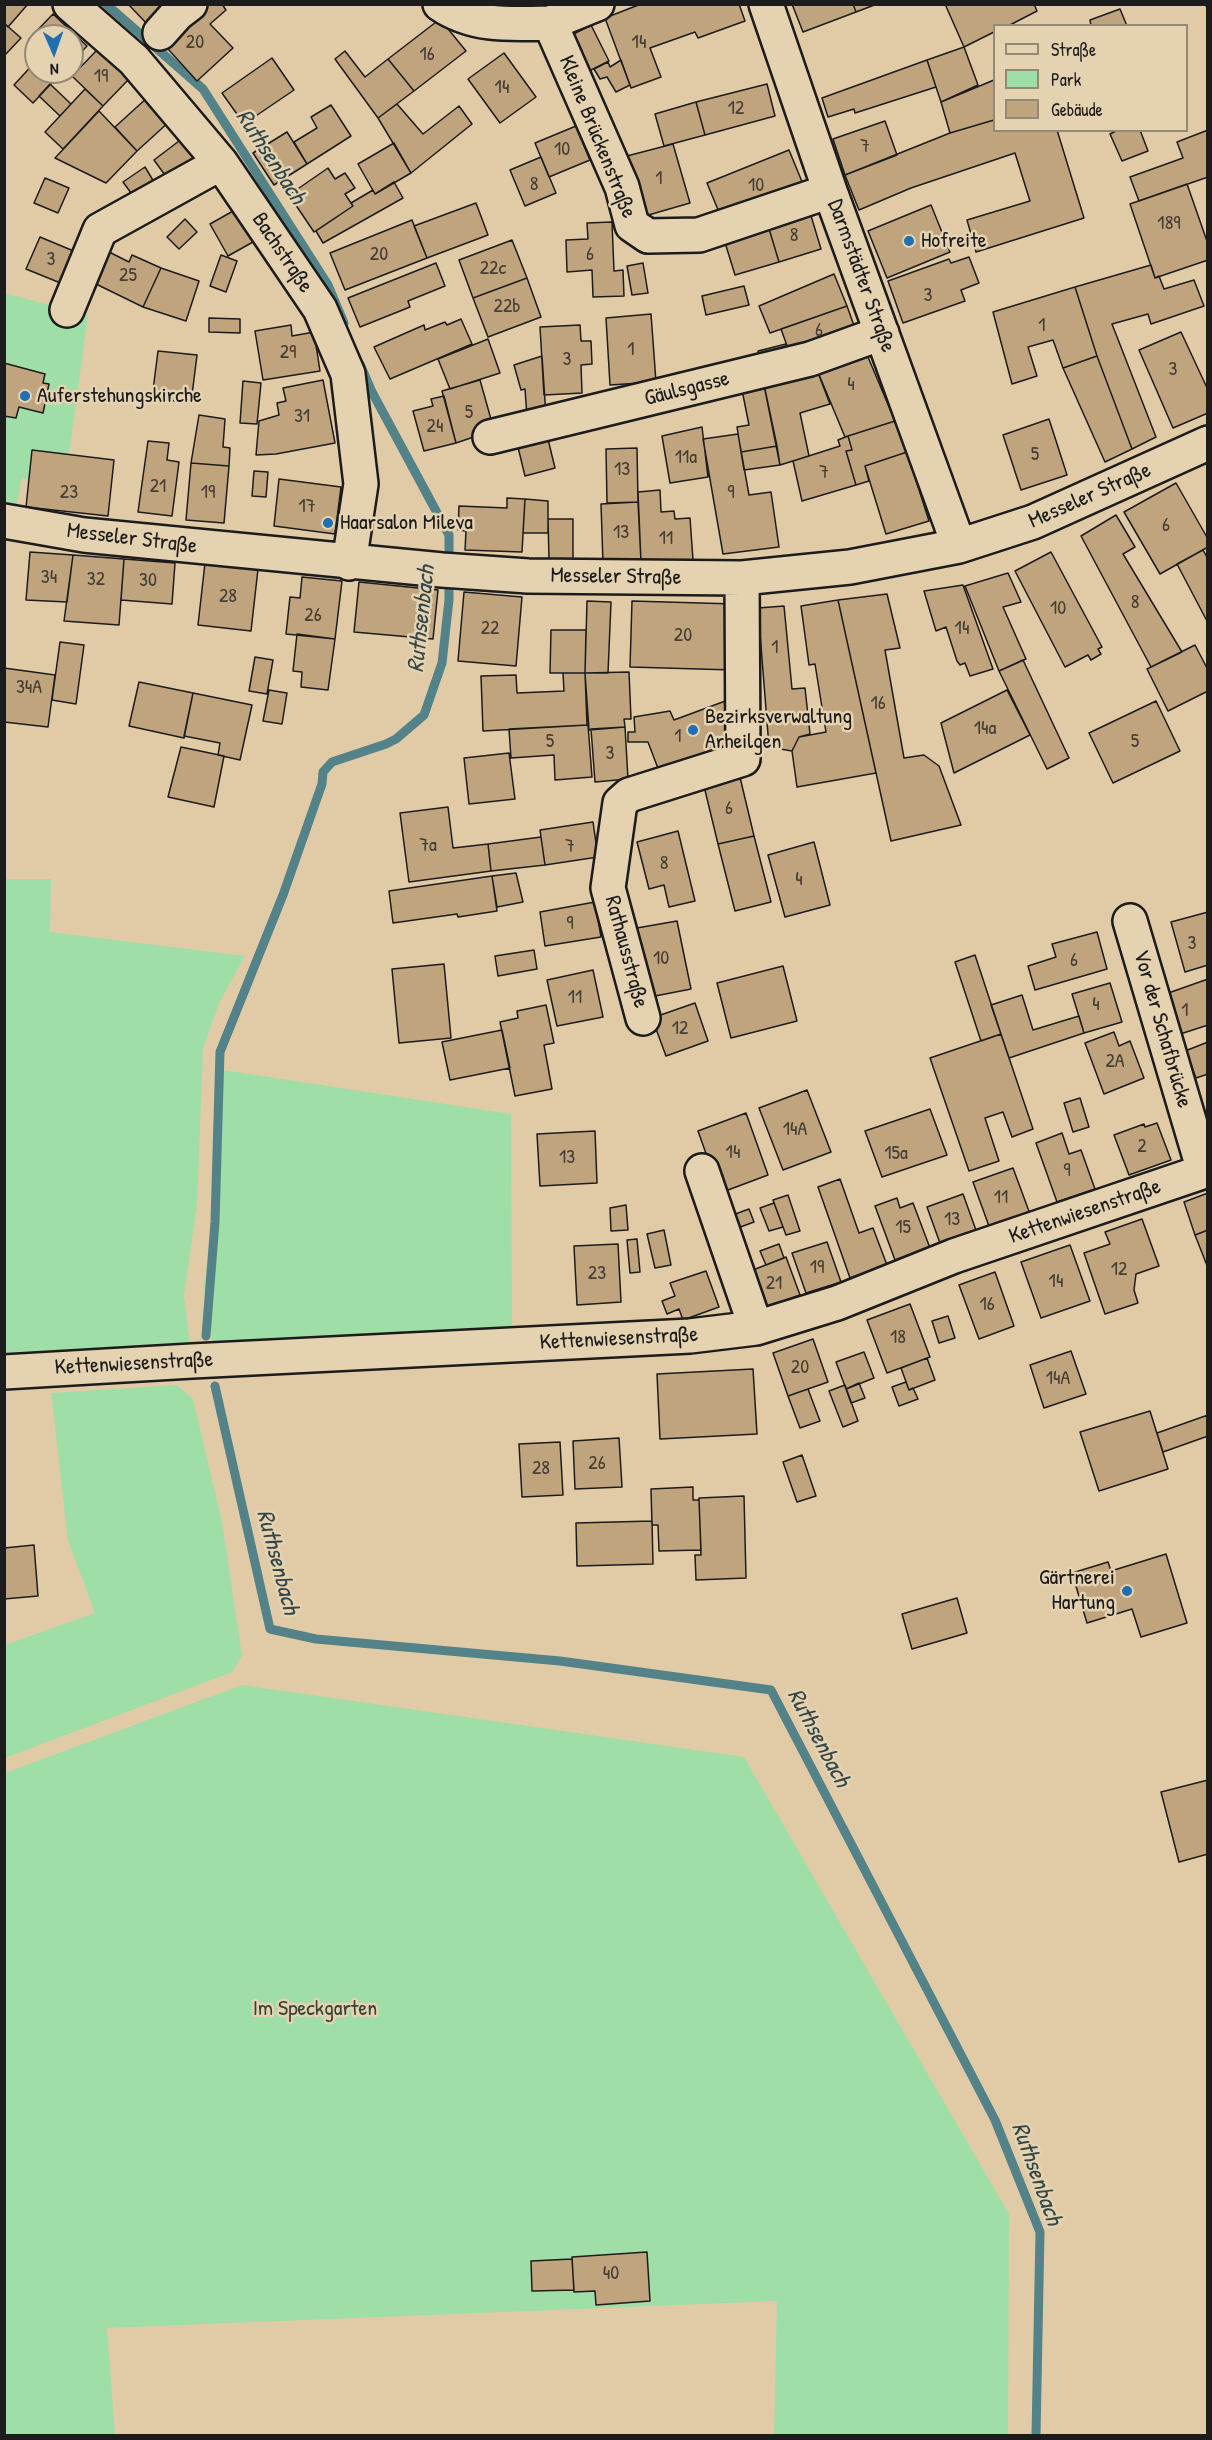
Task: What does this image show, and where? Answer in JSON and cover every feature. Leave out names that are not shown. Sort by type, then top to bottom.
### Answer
[{"type":"street","name":"Bachstraße","points":[[70,4],[134,60],[221,163],[320,309],[348,374],[361,484],[349,563]]},
{"type":"street","points":[[160,33],[177,14],[190,4]]},
{"type":"street","points":[[440,4],[455,15],[495,25],[550,24],[597,4]]},
{"type":"street","name":"Darmstädter Straße","points":[[766,4],[830,191],[959,546]]},
{"type":"street","name":"Kleine Brückenstraße","points":[[550,24],[622,187],[632,225],[648,236],[699,235],[830,191]]},
{"type":"street","points":[[67,310],[100,230],[221,163]]},
{"type":"street","name":"Gäulsgasse","points":[[490,437],[810,359],[882,333]]},
{"type":"street","name":"Messeler Straße","points":[[4,521],[84,535],[349,563],[528,576],[742,578],[850,567],[959,546],[1033,522],[1208,443]]},
{"type":"street","name":"Rathausstraße","points":[[643,1018],[608,888],[620,803],[629,795],[743,759],[742,578]]},
{"type":"street","name":"Vor der Schafbrücke","points":[[1130,921],[1206,1171]]},
{"type":"street","points":[[702,1171],[756,1328]]},
{"type":"street","name":"Kettenwiesenstraße","points":[[4,1372],[192,1360],[690,1336],[756,1328],[837,1303],[954,1256],[1206,1171]]},
{"type":"green space","points":[[4,293],[88,315],[69,454],[32,451],[29,479],[22,478],[16,507],[5,501]]},
{"type":"green space","points":[[5,879],[51,879],[50,932],[245,956],[219,1003],[203,1049],[197,1205],[184,1295],[190,1346],[5,1356]]},
{"type":"green space","points":[[223,1070],[511,1114],[512,1327],[213,1344],[204,1285],[215,1215]]},
{"type":"green space","points":[[177,1385],[193,1399],[222,1522],[242,1656],[232,1672],[5,1758],[5,1645],[95,1613],[68,1541],[51,1393]]},
{"type":"green space","name":"Im Speckgarten","points":[[242,1685],[744,1757],[1009,2214],[1008,2435],[774,2435],[777,2301],[107,2328],[115,2435],[5,2436],[5,1773]]},
{"type":"building","points":[[4,4],[28,4],[8,27],[4,23]]},
{"type":"building","points":[[128,4],[169,4],[148,25]]},
{"type":"building","points":[[195,4],[222,4],[226,10],[210,24],[233,48],[197,81],[158,38]]},
{"type":"building","points":[[641,4],[739,4],[745,21],[698,38],[695,32],[650,48],[661,77],[631,88],[605,18]]},
{"type":"building","points":[[792,4],[853,4],[856,12],[803,32]]},
{"type":"building","points":[[853,4],[877,4],[856,12]]},
{"type":"building","points":[[945,4],[1034,4],[1037,11],[1012,24],[993,24],[993,32],[964,47]]},
{"type":"building","points":[[1120,9],[1126,24],[1091,24],[1090,20]]},
{"type":"building","points":[[53,14],[64,24],[43,24]]},
{"type":"building","points":[[440,19],[466,51],[414,91],[388,59]]},
{"type":"building","points":[[4,23],[21,38],[4,56]]},
{"type":"building","points":[[591,25],[609,61],[581,75],[564,39]]},
{"type":"building","points":[[964,47],[978,85],[941,102],[927,60]]},
{"type":"building","points":[[98,49],[129,79],[103,106],[80,84],[84,84],[84,64]]},
{"type":"building","points":[[345,51],[365,77],[388,59],[414,91],[378,118],[335,59]]},
{"type":"building","points":[[504,53],[536,97],[500,123],[468,79]]},
{"type":"building","points":[[272,58],[294,90],[244,124],[222,93]]},
{"type":"building","points":[[621,60],[630,85],[616,92],[607,77],[600,79],[594,69],[608,62],[610,67]]},
{"type":"building","points":[[927,60],[936,87],[855,113],[854,109],[828,117],[822,98]]},
{"type":"building","points":[[24,74],[24,84],[51,84],[33,103],[14,85]]},
{"type":"building","points":[[993,80],[993,120],[950,133],[941,102]]},
{"type":"building","points":[[50,84],[71,104],[60,116],[39,96]]},
{"type":"building","points":[[767,84],[775,116],[705,135],[696,102]]},
{"type":"building","points":[[85,89],[103,106],[63,149],[45,132]]},
{"type":"building","points":[[148,97],[170,121],[137,151],[115,127]]},
{"type":"building","points":[[696,102],[705,135],[664,146],[655,114]]},
{"type":"building","points":[[397,104],[423,134],[459,106],[472,124],[411,173],[378,118]]},
{"type":"building","points":[[331,105],[351,136],[307,164],[294,142],[317,128],[311,117]]},
{"type":"building","points":[[99,111],[137,151],[106,183],[55,158]]},
{"type":"building","points":[[993,120],[993,132],[1058,132],[1084,218],[976,252],[967,220],[1030,201],[1015,153],[911,188],[859,210],[845,175],[950,133]]},
{"type":"building","points":[[885,121],[897,155],[845,175],[833,139]]},
{"type":"building","points":[[576,126],[590,160],[549,177],[535,143]]},
{"type":"building","points":[[1208,130],[1208,177],[1139,201],[1130,177],[1183,158],[1177,142]]},
{"type":"building","points":[[287,132],[307,164],[274,185],[253,153]]},
{"type":"building","points":[[1141,132],[1148,151],[1122,161],[1110,134]]},
{"type":"building","points":[[183,138],[199,160],[170,182],[154,160]]},
{"type":"building","points":[[394,143],[411,173],[375,194],[358,164]]},
{"type":"building","points":[[673,144],[690,203],[645,216],[627,156]]},
{"type":"building","points":[[789,150],[805,189],[723,222],[707,183]]},
{"type":"building","points":[[541,157],[556,193],[525,206],[510,170]]},
{"type":"building","points":[[145,167],[157,187],[134,197],[123,182]]},
{"type":"building","points":[[328,168],[335,179],[345,173],[355,188],[345,194],[353,206],[314,232],[289,195]]},
{"type":"building","points":[[45,178],[69,188],[58,213],[34,203]]},
{"type":"building","points":[[394,182],[403,198],[323,243],[316,231],[353,206],[351,203],[373,190],[375,194]]},
{"type":"building","points":[[1187,184],[1208,244],[1208,260],[1155,278],[1130,204]]},
{"type":"building","points":[[476,203],[488,235],[427,258],[414,226]]},
{"type":"building","name":"Hofreite","points":[[931,205],[950,252],[887,278],[868,231]]},
{"type":"building","points":[[242,206],[260,238],[228,256],[210,224]]},
{"type":"building","points":[[809,209],[821,249],[779,262],[767,222]]},
{"type":"building","points":[[185,219],[197,232],[179,249],[167,237]]},
{"type":"building","points":[[412,220],[427,258],[345,290],[330,253]]},
{"type":"building","points":[[612,222],[614,271],[623,270],[624,296],[593,297],[592,270],[567,272],[566,240],[588,239],[587,223]]},
{"type":"building","points":[[767,222],[779,262],[735,275],[723,236]]},
{"type":"building","points":[[40,237],[76,252],[63,284],[26,269]]},
{"type":"building","points":[[512,240],[527,278],[473,298],[459,260]]},
{"type":"building","points":[[109,252],[129,262],[132,255],[161,268],[143,307],[94,283]]},
{"type":"building","points":[[221,255],[237,261],[226,292],[210,286]]},
{"type":"building","points":[[969,257],[979,283],[961,290],[965,301],[903,323],[888,281],[949,259],[951,263]]},
{"type":"building","points":[[436,263],[445,286],[408,301],[410,307],[360,327],[348,298]]},
{"type":"building","points":[[643,263],[648,293],[632,295],[627,266]]},
{"type":"building","points":[[1151,265],[1155,278],[1159,276],[1164,289],[1194,280],[1204,306],[1151,324],[1148,314],[1112,324],[1156,437],[1132,449],[1097,356],[1075,287]]},
{"type":"building","points":[[161,268],[199,281],[186,321],[143,307]]},
{"type":"building","points":[[834,274],[847,306],[770,333],[759,306]]},
{"type":"building","points":[[527,278],[541,317],[488,337],[473,298]]},
{"type":"building","points":[[744,286],[749,305],[706,315],[702,296]]},
{"type":"building","points":[[1075,287],[1097,356],[1063,368],[1053,340],[1028,347],[1037,376],[1012,384],[993,312]]},
{"type":"building","points":[[847,306],[857,334],[791,357],[781,329]]},
{"type":"building","points":[[651,314],[656,382],[610,385],[606,318]]},
{"type":"building","points":[[209,318],[240,319],[240,333],[209,332]]},
{"type":"building","points":[[461,319],[472,344],[390,379],[374,347],[424,325],[425,330],[445,322],[447,325]]},
{"type":"building","points":[[291,325],[292,336],[314,332],[320,371],[263,380],[255,331]]},
{"type":"building","points":[[580,325],[581,341],[591,341],[592,364],[581,365],[582,393],[544,395],[540,327]]},
{"type":"building","points":[[1181,332],[1208,390],[1208,413],[1173,428],[1139,350]]},
{"type":"building","points":[[488,339],[500,373],[450,389],[438,359]]},
{"type":"building","points":[[786,344],[791,357],[761,365],[758,351]]},
{"type":"building","points":[[865,350],[895,421],[845,437],[815,365]]},
{"type":"building","points":[[158,351],[197,355],[191,403],[152,398]]},
{"type":"building","points":[[542,356],[546,416],[527,417],[525,389],[521,390],[514,365]]},
{"type":"building","points":[[1097,356],[1132,449],[1105,462],[1063,368]]},
{"type":"building","name":"Auferstehungskirche","points":[[4,363],[45,374],[43,383],[49,384],[43,413],[19,407],[16,418],[4,416]]},
{"type":"building","points":[[815,365],[830,404],[800,413],[809,456],[780,465],[763,380]]},
{"type":"building","points":[[323,380],[335,443],[276,454],[256,455],[259,421],[279,415],[277,403],[286,401],[283,388]]},
{"type":"building","points":[[480,380],[494,430],[456,443],[442,391]]},
{"type":"building","points":[[763,380],[777,446],[741,452],[737,427],[749,425],[741,385]]},
{"type":"building","points":[[243,381],[261,383],[257,424],[240,423]]},
{"type":"building","points":[[444,396],[456,443],[424,451],[413,411],[433,406],[431,399]]},
{"type":"building","points":[[199,415],[225,419],[223,447],[230,448],[229,466],[191,463]]},
{"type":"building","points":[[1049,419],[1067,475],[1021,490],[1003,435]]},
{"type":"building","points":[[895,421],[907,452],[865,466],[869,481],[856,485],[846,451],[852,450],[848,436]]},
{"type":"building","points":[[702,427],[708,477],[670,483],[662,436]]},
{"type":"building","points":[[546,431],[555,468],[525,476],[516,439]]},
{"type":"building","points":[[738,434],[749,495],[771,492],[779,547],[723,554],[703,439]]},
{"type":"building","points":[[848,436],[852,450],[846,451],[856,485],[802,501],[793,461],[840,446],[838,440]]},
{"type":"building","points":[[148,441],[169,443],[167,460],[179,462],[172,516],[138,512]]},
{"type":"building","points":[[777,446],[780,465],[744,470],[741,452]]},
{"type":"building","points":[[637,448],[638,502],[607,503],[606,449]]},
{"type":"building","points":[[32,450],[114,460],[108,516],[26,507]]},
{"type":"building","points":[[907,452],[929,521],[886,534],[865,466]]},
{"type":"building","points":[[191,463],[229,466],[224,523],[186,520]]},
{"type":"building","points":[[254,471],[268,472],[266,497],[252,496]]},
{"type":"building","points":[[279,479],[341,487],[335,534],[274,526]]},
{"type":"building","points":[[1176,483],[1208,539],[1208,547],[1160,574],[1124,512]]},
{"type":"building","points":[[660,490],[661,512],[674,511],[675,519],[690,518],[693,560],[641,562],[638,492]]},
{"type":"building","points":[[507,498],[525,499],[522,552],[465,550],[466,531],[458,530],[459,506],[507,508]]},
{"type":"building","points":[[525,499],[548,501],[548,533],[523,533]]},
{"type":"building","points":[[638,502],[641,562],[603,563],[601,504]]},
{"type":"building","points":[[1116,515],[1135,547],[1123,554],[1182,652],[1151,667],[1081,536]]},
{"type":"building","points":[[548,519],[573,519],[573,559],[549,559]]},
{"type":"building","points":[[1203,550],[1208,559],[1208,623],[1177,564]]},
{"type":"building","points":[[30,552],[73,555],[67,602],[26,600]]},
{"type":"building","points":[[1051,552],[1102,647],[1098,649],[1101,654],[1091,660],[1088,655],[1065,667],[1015,571]]},
{"type":"building","points":[[73,555],[124,559],[119,625],[64,621]]},
{"type":"building","points":[[124,559],[175,563],[172,604],[121,600]]},
{"type":"building","points":[[205,563],[258,569],[251,631],[198,625]]},
{"type":"building","points":[[1008,573],[1021,602],[1003,607],[1026,659],[999,671],[965,586]]},
{"type":"building","points":[[302,577],[342,581],[335,639],[286,634],[290,597],[300,598]]},
{"type":"building","points":[[359,582],[438,590],[433,639],[354,632]]},
{"type":"building","points":[[963,585],[993,669],[970,676],[965,663],[960,665],[957,661],[946,627],[936,631],[924,591]]},
{"type":"building","points":[[464,592],[522,597],[516,666],[458,661]]},
{"type":"building","points":[[887,594],[900,648],[885,650],[904,758],[924,755],[939,766],[961,825],[891,841],[838,600]]},
{"type":"building","points":[[838,600],[876,773],[797,787],[792,751],[799,737],[826,732],[815,664],[809,665],[801,606]]},
{"type":"building","points":[[587,601],[611,602],[608,673],[585,673]]},
{"type":"building","points":[[632,601],[735,604],[733,670],[630,667]]},
{"type":"building","points":[[784,606],[792,689],[805,688],[810,734],[799,737],[792,751],[769,747],[758,608]]},
{"type":"building","points":[[551,630],[586,630],[585,673],[550,673]]},
{"type":"building","points":[[297,634],[335,639],[328,690],[301,687],[302,672],[293,671]]},
{"type":"building","points":[[60,642],[84,645],[76,704],[52,700]]},
{"type":"building","points":[[1195,645],[1208,670],[1208,691],[1168,711],[1147,669]]},
{"type":"building","points":[[255,657],[273,660],[267,694],[249,691]]},
{"type":"building","points":[[1023,660],[1069,758],[1047,769],[999,671]]},
{"type":"building","points":[[4,668],[55,675],[48,727],[4,722]]},
{"type":"building","points":[[629,672],[631,719],[624,719],[625,727],[589,730],[585,673]]},
{"type":"building","points":[[563,673],[585,673],[587,725],[483,731],[481,676],[516,675],[517,693],[564,691]]},
{"type":"building","points":[[139,682],[193,693],[184,738],[129,726]]},
{"type":"building","points":[[269,690],[287,693],[282,724],[263,721]]},
{"type":"building","points":[[1007,690],[1030,735],[954,773],[941,723]]},
{"type":"building","points":[[193,693],[252,705],[240,760],[218,755],[220,743],[184,736]]},
{"type":"building","points":[[728,700],[727,747],[659,771],[648,742],[628,742],[628,732],[635,732],[634,717],[670,711],[674,720]]},
{"type":"building","points":[[1156,701],[1180,751],[1113,783],[1089,733]]},
{"type":"building","points":[[588,725],[592,777],[555,780],[554,755],[511,758],[509,729]]},
{"type":"building","points":[[625,727],[628,779],[595,782],[591,729]]},
{"type":"building","points":[[181,747],[224,756],[214,807],[168,797]]},
{"type":"building","points":[[509,753],[515,799],[469,804],[464,758]]},
{"type":"building","points":[[739,773],[754,836],[718,844],[703,782]]},
{"type":"building","points":[[448,807],[453,848],[488,844],[491,871],[409,882],[400,813]]},
{"type":"building","points":[[593,822],[598,857],[545,865],[540,830]]},
{"type":"building","points":[[678,831],[695,901],[669,907],[664,885],[649,889],[637,842]]},
{"type":"building","points":[[754,836],[771,902],[735,911],[718,844]]},
{"type":"building","points":[[541,837],[545,865],[491,871],[488,844]]},
{"type":"building","points":[[814,842],[830,905],[785,917],[768,855]]},
{"type":"building","points":[[516,873],[523,902],[497,907],[492,876]]},
{"type":"building","points":[[492,876],[497,911],[393,923],[389,891]]},
{"type":"building","points":[[595,902],[601,937],[545,946],[540,912]]},
{"type":"building","points":[[1208,912],[1208,965],[1185,972],[1171,922]]},
{"type":"building","points":[[677,921],[691,989],[645,998],[631,929]]},
{"type":"building","points":[[1097,932],[1107,969],[1035,990],[1028,966],[1056,957],[1052,944]]},
{"type":"building","points":[[534,950],[537,969],[498,976],[495,956]]},
{"type":"building","points":[[975,955],[1001,1034],[981,1041],[955,962]]},
{"type":"building","points":[[444,964],[451,1038],[399,1043],[392,969]]},
{"type":"building","points":[[783,966],[797,1021],[731,1038],[717,983]]},
{"type":"building","points":[[593,970],[603,1017],[557,1026],[547,980]]},
{"type":"building","points":[[1208,979],[1208,1025],[1171,1037],[1157,997]]},
{"type":"building","points":[[1110,983],[1122,1022],[1084,1033],[1072,994]]},
{"type":"building","points":[[1022,995],[1033,1030],[1079,1016],[1084,1033],[1009,1058],[991,1005]]},
{"type":"building","points":[[695,1003],[708,1041],[666,1056],[652,1018]]},
{"type":"building","points":[[546,1005],[554,1043],[544,1045],[552,1089],[515,1096],[500,1022],[518,1018],[517,1011]]},
{"type":"building","points":[[502,1030],[510,1068],[450,1080],[442,1042]]},
{"type":"building","points":[[1114,1032],[1119,1046],[1130,1041],[1144,1078],[1104,1094],[1085,1043]]},
{"type":"building","points":[[1001,1034],[1033,1129],[1012,1137],[1003,1112],[985,1118],[999,1161],[969,1171],[930,1058]]},
{"type":"building","points":[[1208,1042],[1208,1074],[1196,1078],[1185,1051]]},
{"type":"building","points":[[807,1090],[831,1152],[783,1170],[759,1108]]},
{"type":"building","points":[[1080,1098],[1089,1127],[1073,1132],[1064,1103]]},
{"type":"building","points":[[930,1109],[947,1155],[882,1177],[865,1131]]},
{"type":"building","points":[[746,1113],[768,1175],[720,1193],[698,1131]]},
{"type":"building","points":[[1157,1123],[1171,1160],[1129,1175],[1114,1135],[1144,1124],[1145,1127]]},
{"type":"building","points":[[595,1131],[597,1183],[540,1186],[537,1134]]},
{"type":"building","points":[[1062,1133],[1069,1154],[1081,1150],[1095,1189],[1057,1202],[1036,1143]]},
{"type":"building","points":[[1013,1168],[1030,1214],[990,1229],[973,1182]]},
{"type":"building","points":[[840,1179],[859,1233],[873,1228],[887,1265],[850,1278],[818,1187]]},
{"type":"building","points":[[1208,1193],[1208,1230],[1195,1235],[1184,1202]]},
{"type":"building","points":[[963,1194],[977,1233],[941,1246],[927,1207]]},
{"type":"building","points":[[788,1195],[800,1231],[786,1235],[773,1200]]},
{"type":"building","points":[[897,1198],[900,1208],[913,1203],[930,1248],[895,1260],[875,1206]]},
{"type":"building","points":[[774,1203],[783,1227],[769,1231],[760,1208]]},
{"type":"building","points":[[626,1205],[628,1230],[611,1231],[610,1208]]},
{"type":"building","points":[[749,1209],[754,1222],[735,1229],[730,1216]]},
{"type":"building","points":[[1142,1219],[1159,1266],[1136,1274],[1134,1290],[1138,1303],[1105,1314],[1084,1253],[1110,1244],[1105,1232]]},
{"type":"building","points":[[664,1230],[671,1265],[655,1268],[647,1234]]},
{"type":"building","points":[[1208,1230],[1208,1268],[1195,1235]]},
{"type":"building","points":[[637,1239],[640,1272],[630,1273],[627,1240]]},
{"type":"building","points":[[827,1242],[841,1282],[806,1293],[792,1253]]},
{"type":"building","points":[[618,1244],[621,1302],[577,1305],[574,1246]]},
{"type":"building","points":[[779,1244],[784,1258],[766,1265],[760,1251]]},
{"type":"building","points":[[1070,1245],[1090,1301],[1041,1318],[1021,1262]]},
{"type":"building","points":[[786,1257],[800,1295],[762,1309],[748,1272]]},
{"type":"building","points":[[706,1271],[719,1307],[683,1320],[679,1309],[667,1314],[662,1301],[675,1296],[670,1283]]},
{"type":"building","points":[[995,1272],[1014,1326],[979,1339],[959,1285]]},
{"type":"building","points":[[910,1304],[930,1357],[887,1373],[867,1320]]},
{"type":"building","points":[[948,1316],[955,1338],[939,1343],[932,1321]]},
{"type":"building","points":[[813,1339],[828,1382],[788,1396],[773,1353]]},
{"type":"building","points":[[1071,1351],[1086,1394],[1044,1408],[1030,1365]]},
{"type":"building","points":[[864,1352],[874,1378],[846,1389],[836,1362]]},
{"type":"building","points":[[927,1358],[935,1380],[909,1390],[901,1368]]},
{"type":"building","points":[[753,1369],[757,1434],[660,1439],[657,1374]]},
{"type":"building","points":[[906,1382],[909,1390],[913,1388],[918,1399],[899,1406],[892,1387]]},
{"type":"building","points":[[859,1383],[865,1398],[851,1403],[846,1389]]},
{"type":"building","points":[[845,1385],[858,1421],[843,1427],[829,1391]]},
{"type":"building","points":[[808,1389],[820,1421],[800,1428],[788,1396]]},
{"type":"building","points":[[1150,1411],[1168,1469],[1099,1491],[1080,1432]]},
{"type":"building","points":[[1208,1415],[1208,1436],[1163,1452],[1157,1433]]},
{"type":"building","points":[[619,1438],[622,1487],[575,1489],[573,1441]]},
{"type":"building","points":[[560,1442],[563,1495],[522,1497],[519,1444]]},
{"type":"building","points":[[802,1455],[816,1496],[797,1502],[783,1462]]},
{"type":"building","points":[[693,1487],[693,1500],[699,1500],[701,1550],[659,1551],[658,1525],[652,1525],[651,1489]]},
{"type":"building","points":[[744,1496],[746,1578],[696,1580],[695,1555],[701,1555],[699,1498]]},
{"type":"building","points":[[652,1521],[653,1564],[577,1566],[576,1523]]},
{"type":"building","points":[[34,1545],[38,1596],[4,1599],[4,1548]]},
{"type":"building","name":"Gärtnerei Hartung","points":[[1166,1554],[1187,1623],[1141,1637],[1132,1609],[1087,1623],[1072,1573],[1108,1562],[1111,1571]]},
{"type":"building","points":[[957,1598],[967,1633],[912,1649],[902,1614]]},
{"type":"building","points":[[1208,1780],[1208,1854],[1179,1862],[1161,1792]]},
{"type":"building","points":[[647,2252],[650,2301],[596,2305],[595,2291],[574,2292],[572,2257]]},
{"type":"building","points":[[572,2259],[574,2290],[532,2291],[531,2261]]},
{"type":"waterway","name":"Ruthsenbach","points":[[106,4],[203,89],[328,285],[344,323]]},
{"type":"waterway","name":"Ruthsenbach","points":[[206,1336],[215,1222],[220,1052],[283,895],[322,784],[323,772],[332,762],[396,739],[424,715],[442,663],[449,600],[449,535],[372,392],[360,364]]},
{"type":"waterway","name":"Ruthsenbach","points":[[215,1386],[270,1629],[316,1639],[560,1661],[771,1690],[995,2120],[1040,2232],[1036,2436]]},
{"type":"tram line","points":[[1205,4],[1208,10]]},
{"type":"place","name":"Hofreite","points":[[909,241]]},
{"type":"place","name":"Auferstehungskirche","points":[[25,396]]},
{"type":"place","name":"Haarsalon Mileva","points":[[328,523]]},
{"type":"place","name":"Bezirksverwaltung Arheilgen","points":[[693,730]]},
{"type":"place","name":"Gärtnerei Hartung","points":[[1127,1591]]}]
